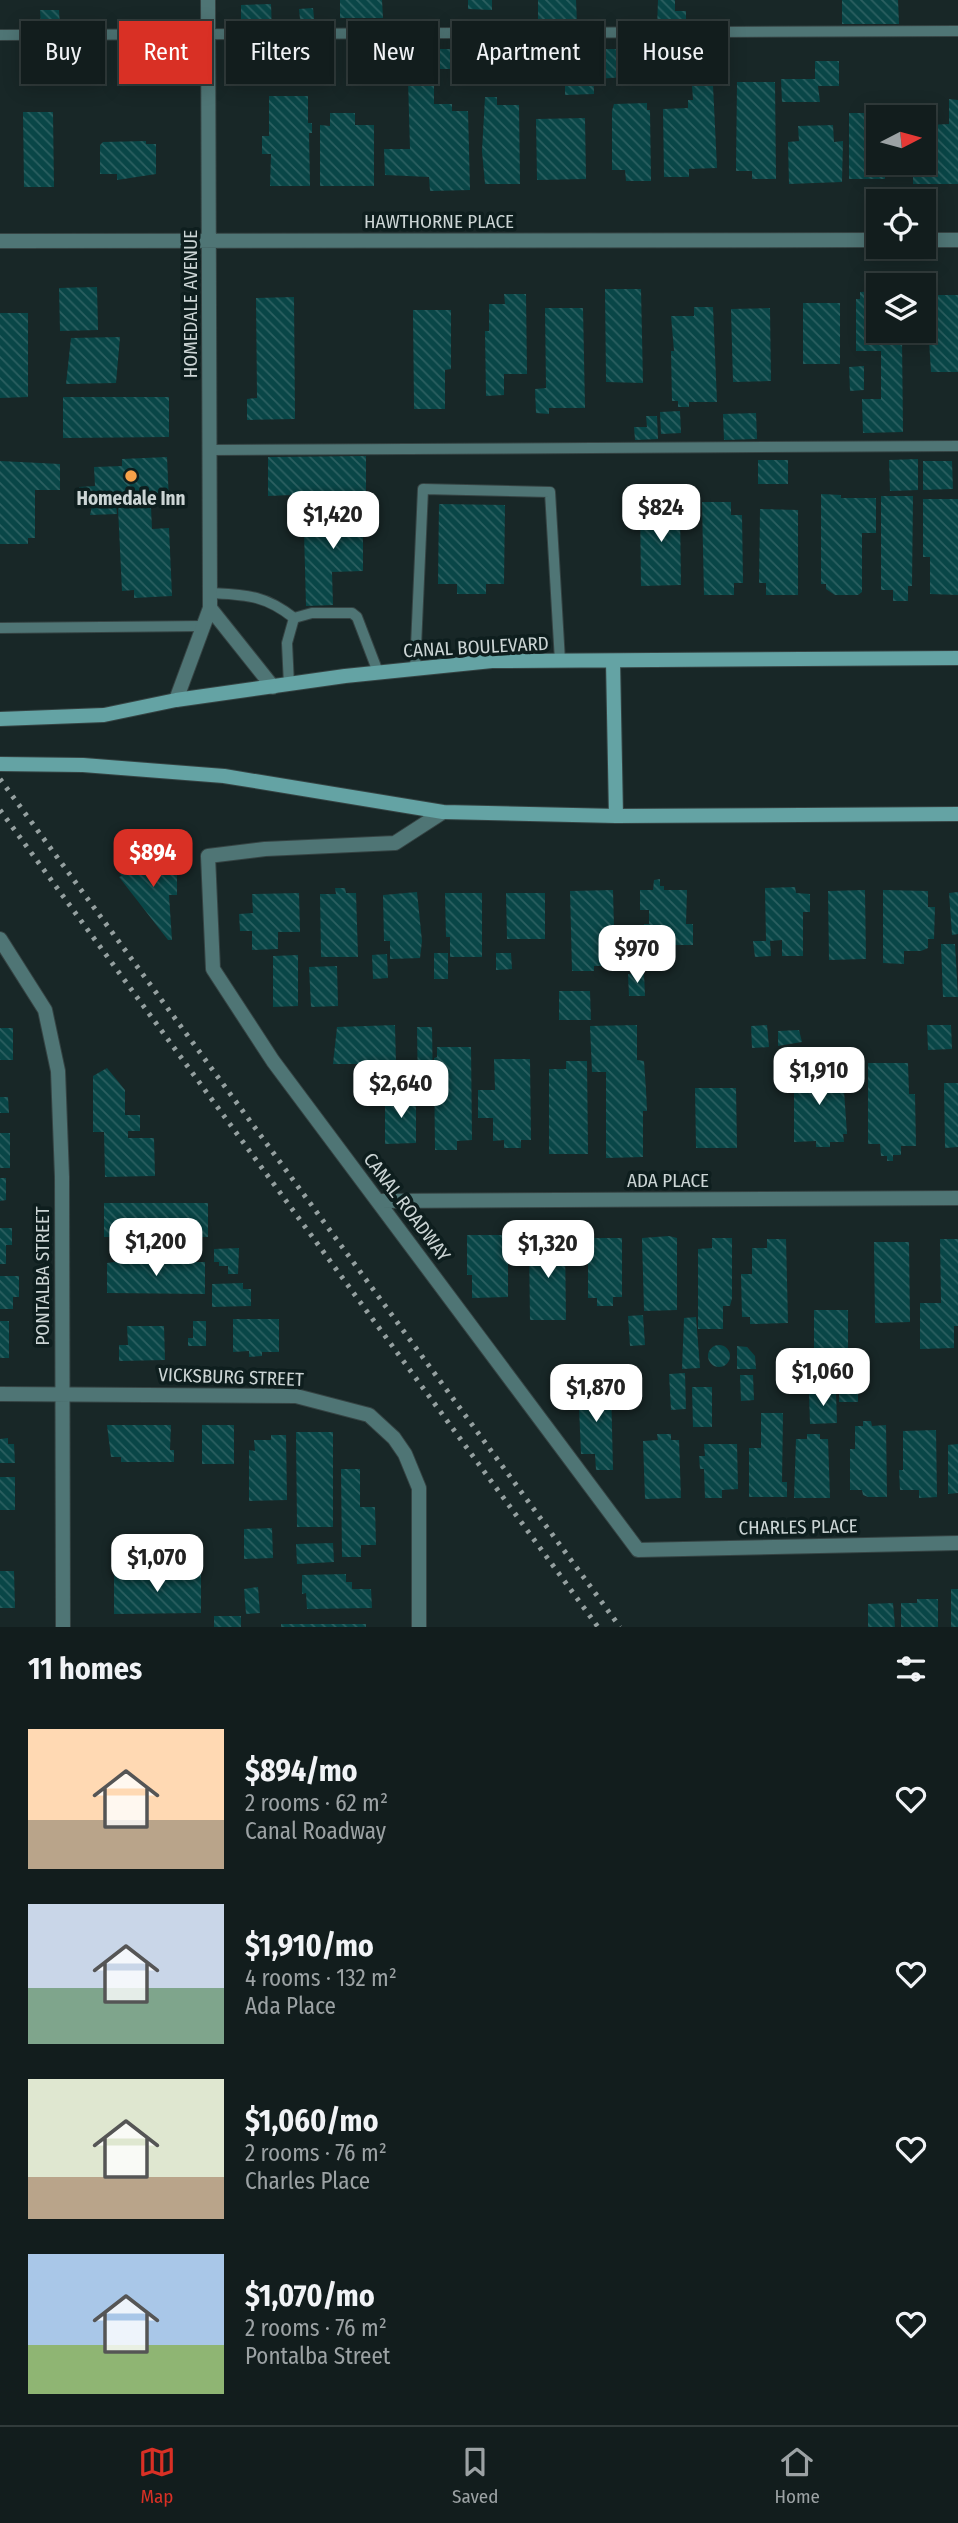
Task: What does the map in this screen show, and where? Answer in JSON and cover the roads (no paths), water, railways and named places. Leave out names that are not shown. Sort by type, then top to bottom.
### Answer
[{"type":"main road","name":"CANAL BOULEVARD","points":[[0,719],[104,715],[176,700],[378,672],[492,662],[958,658]]},
{"type":"main road","points":[[613,661],[616,816]]},
{"type":"main road","points":[[0,764],[83,765],[224,776],[443,812],[616,816],[958,814]]},
{"type":"street","name":"HOMEDALE AVENUE","points":[[208,0],[209,21]]},
{"type":"street","name":"HOMEDALE AVENUE","points":[[176,700],[211,600],[209,84]]},
{"type":"street","name":"HAWTHORNE PLACE","points":[[0,242],[866,240]]},
{"type":"street","points":[[936,240],[958,240]]},
{"type":"street","points":[[211,600],[273,687]]},
{"type":"street","name":"CANAL ROADWAY","points":[[443,812],[395,843],[265,849],[208,856],[213,969],[273,1061],[638,1549]]},
{"type":"street","name":"PONTALBA STREET","points":[[0,939],[45,1010],[58,1071],[62,1177],[63,1627]]},
{"type":"street","name":"ADA PLACE","points":[[378,1201],[958,1198]]},
{"type":"street","name":"VICKSBURG STREET","points":[[0,1394],[296,1396],[341,1405],[369,1415],[394,1438],[405,1454],[418,1488],[419,1627]]},
{"type":"street","name":"CHARLES PLACE","points":[[638,1549],[958,1544]]},
{"type":"lane","points":[[212,36],[958,31]]},
{"type":"lane","points":[[0,35],[119,36]]},
{"type":"lane","points":[[210,450],[958,446]]},
{"type":"lane","points":[[415,669],[423,489],[550,492],[560,661]]},
{"type":"lane","points":[[211,600],[254,596],[275,603],[294,618]]},
{"type":"lane","points":[[294,618],[312,613],[352,613],[378,672]]},
{"type":"lane","points":[[289,685],[287,643],[294,618]]},
{"type":"lane","points":[[0,628],[204,626]]},
{"type":"railway","points":[[0,779],[620,1627]]},
{"type":"railway","points":[[0,810],[598,1627]]},
{"type":"place","name":"Homedale Inn","points":[[131,476]]}]
